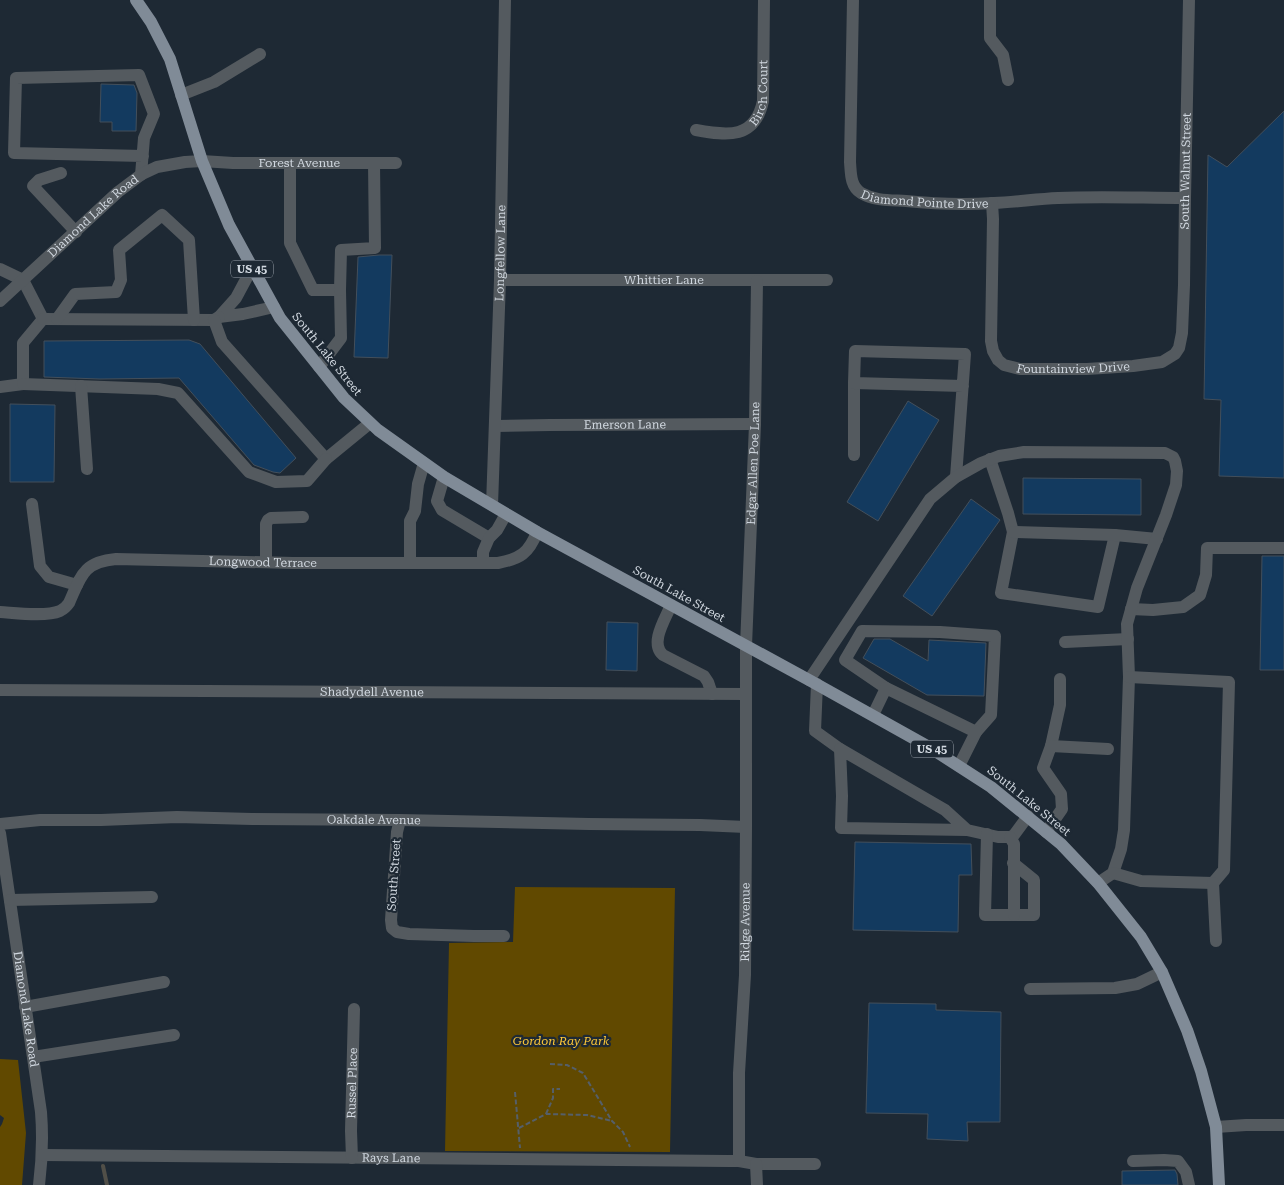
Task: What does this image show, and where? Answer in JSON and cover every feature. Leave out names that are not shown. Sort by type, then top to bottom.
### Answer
[{"type":"main road","name":"South Lake Street","points":[[136,0],[151,22],[170,59],[202,161],[229,225],[280,318],[344,398],[378,430],[444,477],[537,532],[873,715],[959,766],[991,787],[1061,844],[1098,884],[1141,937],[1162,972],[1187,1030],[1216,1127],[1219,1185]]},
{"type":"street","name":"Longfellow Lane","points":[[492,505],[500,280],[505,0]]},
{"type":"street","name":"Birch Court","points":[[696,130],[716,134],[739,134],[757,119],[761,112],[763,101],[764,0]]},
{"type":"street","name":"Diamond Pointe Drive","points":[[853,0],[850,162],[851,177],[859,192],[884,200],[939,204],[1093,197],[1184,198]]},
{"type":"street","points":[[990,0],[990,38],[1002,55],[1008,80]]},
{"type":"street","name":"South Walnut Street","points":[[1180,343],[1184,285],[1184,198],[1189,0]]},
{"type":"street","points":[[181,95],[214,82],[260,54]]},
{"type":"street","points":[[141,175],[144,138],[154,114],[139,75],[16,78],[14,154],[142,156]]},
{"type":"street","name":"Forest Avenue","points":[[202,161],[233,163],[396,163]]},
{"type":"street","name":"Diamond Lake Road","points":[[0,301],[118,192],[141,175],[157,167],[202,161]]},
{"type":"street","points":[[290,163],[290,243],[314,290],[340,290]]},
{"type":"street","points":[[319,367],[342,338],[340,250],[375,248],[374,163]]},
{"type":"street","points":[[61,174],[39,180],[33,186],[76,232]]},
{"type":"street","name":"Fountainview Drive","points":[[992,203],[991,341],[993,351],[998,360],[1004,365],[1020,369],[1086,369],[1133,366],[1162,362],[1175,354],[1180,343]]},
{"type":"street","points":[[57,319],[75,294],[116,292],[121,280],[118,250],[162,216],[189,240],[194,320]]},
{"type":"street","points":[[217,318],[236,298],[252,268]]},
{"type":"street","points":[[0,269],[23,280],[43,319]]},
{"type":"street","name":"Whittier Lane","points":[[500,280],[827,280]]},
{"type":"street","name":"Edgar Allen Poe Lane","points":[[746,646],[755,424],[757,281]]},
{"type":"street","points":[[43,319],[194,320],[244,314],[274,307]]},
{"type":"street","points":[[217,318],[222,342],[326,459]]},
{"type":"street","points":[[24,384],[24,343],[43,319]]},
{"type":"street","points":[[854,455],[855,351],[964,354],[956,477]]},
{"type":"street","points":[[854,383],[963,386]]},
{"type":"street","points":[[0,387],[24,384],[158,389],[178,393],[249,472],[276,482],[307,481],[326,459],[370,423]]},
{"type":"street","points":[[82,386],[87,468]]},
{"type":"street","name":"Emerson Lane","points":[[495,426],[755,424]]},
{"type":"street","points":[[967,830],[945,810],[840,749],[815,731],[813,682],[839,636],[930,499],[956,477],[990,459],[1024,452],[1165,453],[1173,457],[1175,461],[1177,470],[1176,485],[1137,588],[1127,624],[1129,677],[1124,830],[1121,849],[1113,873],[1098,884]]},
{"type":"street","points":[[990,459],[1008,512],[1012,532],[1001,593],[1098,607],[1115,535]]},
{"type":"street","points":[[410,563],[410,521],[416,510],[418,484],[424,463]]},
{"type":"street","points":[[444,477],[437,501],[442,510],[489,538]]},
{"type":"street","points":[[32,504],[40,566],[49,577],[77,585]]},
{"type":"street","points":[[483,563],[483,552],[489,538],[497,530],[506,514]]},
{"type":"street","points":[[266,562],[266,524],[268,520],[271,518],[303,517]]},
{"type":"street","name":"Longwood Terrace","points":[[0,612],[46,614],[59,611],[69,603],[82,575],[91,566],[104,560],[498,563],[510,561],[522,555],[532,544],[537,532]]},
{"type":"street","points":[[1012,532],[1115,535],[1157,539]]},
{"type":"street","points":[[1131,609],[1153,610],[1184,607],[1200,594],[1206,575],[1207,548],[1284,548]]},
{"type":"street","points":[[672,605],[658,638],[659,651],[704,676],[712,694]]},
{"type":"street","points":[[959,766],[976,732],[991,715],[995,636],[940,632],[862,631],[845,660],[886,688],[976,732]]},
{"type":"street","points":[[839,636],[854,644]]},
{"type":"street","points":[[1065,642],[1128,640]]},
{"type":"street","name":"Ridge Avenue","points":[[739,1161],[739,1073],[745,974],[746,646]]},
{"type":"street","points":[[1129,677],[1229,682],[1224,870],[1213,883],[1216,941]]},
{"type":"street","points":[[1046,832],[1062,809],[1061,794],[1043,768],[1051,746],[1060,705],[1060,679]]},
{"type":"street","points":[[873,715],[886,688]]},
{"type":"street","name":"Shadydell Avenue","points":[[0,690],[746,694]]},
{"type":"street","points":[[1051,746],[1108,749]]},
{"type":"street","points":[[840,749],[841,828],[967,830],[1010,837],[1014,835],[1028,816]]},
{"type":"street","name":"Oakdale Avenue","points":[[0,824],[40,820],[177,817],[746,827]]},
{"type":"street","name":"South Street","points":[[400,820],[397,832],[392,928],[397,932],[504,936]]},
{"type":"street","name":"Diamond Lake Road","points":[[0,833],[41,1112],[42,1155],[39,1185]]},
{"type":"street","points":[[987,834],[985,914],[1034,915],[1034,880],[1013,863]]},
{"type":"street","points":[[1010,837],[1014,844],[1014,915]]},
{"type":"street","points":[[1113,873],[1141,882],[1213,883]]},
{"type":"street","points":[[10,900],[152,897]]},
{"type":"street","points":[[1030,989],[1116,988],[1137,984],[1162,972]]},
{"type":"street","points":[[25,1007],[164,982]]},
{"type":"street","name":"Russel Place","points":[[352,1158],[354,1009]]},
{"type":"street","points":[[33,1057],[174,1035]]},
{"type":"street","points":[[1216,1127],[1284,1125]]},
{"type":"street","name":"Rays Lane","points":[[42,1155],[739,1161]]},
{"type":"street","points":[[1133,1160],[1178,1161],[1186,1172],[1189,1185]]},
{"type":"street","points":[[739,1161],[756,1164],[815,1164]]},
{"type":"street","points":[[756,1164],[757,1185]]},
{"type":"path","points":[[550,1064],[567,1065],[583,1073],[612,1122],[623,1132],[632,1151],[632,1160]]},
{"type":"path","points":[[546,1114],[553,1098],[553,1089],[560,1089]]},
{"type":"path","points":[[515,1092],[521,1159]]},
{"type":"path","points":[[519,1128],[546,1114],[587,1115],[612,1122]]},
{"type":"green space","name":"Gordon Ray Park","points":[[515,887],[675,888],[670,1152],[445,1151],[449,943],[513,942]]},
{"type":"green space","points":[[0,1059],[18,1060],[26,1133],[22,1185],[0,1185],[0,1127],[4,1118],[0,1115]]},
{"type":"building","points":[[101,84],[134,85],[137,93],[136,131],[112,131],[112,122],[100,122]]},
{"type":"building","points":[[1284,111],[1284,478],[1219,476],[1221,400],[1204,399],[1208,155],[1227,167]]},
{"type":"building","points":[[392,255],[388,358],[354,357],[358,257]]},
{"type":"building","points":[[189,340],[200,344],[296,458],[280,473],[254,465],[179,378],[100,379],[44,377],[44,341]]},
{"type":"building","points":[[908,401],[939,420],[878,521],[847,502]]},
{"type":"building","points":[[10,404],[55,405],[54,482],[10,482]]},
{"type":"building","points":[[1023,478],[1141,479],[1141,515],[1023,514]]},
{"type":"building","points":[[971,499],[1000,520],[932,616],[903,596]]},
{"type":"building","points":[[1262,556],[1284,556],[1284,670],[1260,670]]},
{"type":"building","points":[[607,622],[638,623],[637,671],[606,670]]},
{"type":"building","points":[[874,639],[890,639],[928,661],[929,640],[986,643],[984,696],[927,695],[863,658]]},
{"type":"building","points":[[855,842],[971,844],[972,875],[959,875],[958,932],[853,930]]},
{"type":"building","points":[[869,1003],[936,1004],[936,1010],[1001,1012],[1000,1122],[967,1122],[968,1141],[927,1139],[928,1114],[866,1113]]},
{"type":"building","points":[[1175,1170],[1178,1185],[1122,1185],[1122,1171]]},
{"type":"waterway","points":[[103,1166],[107,1185]]}]
